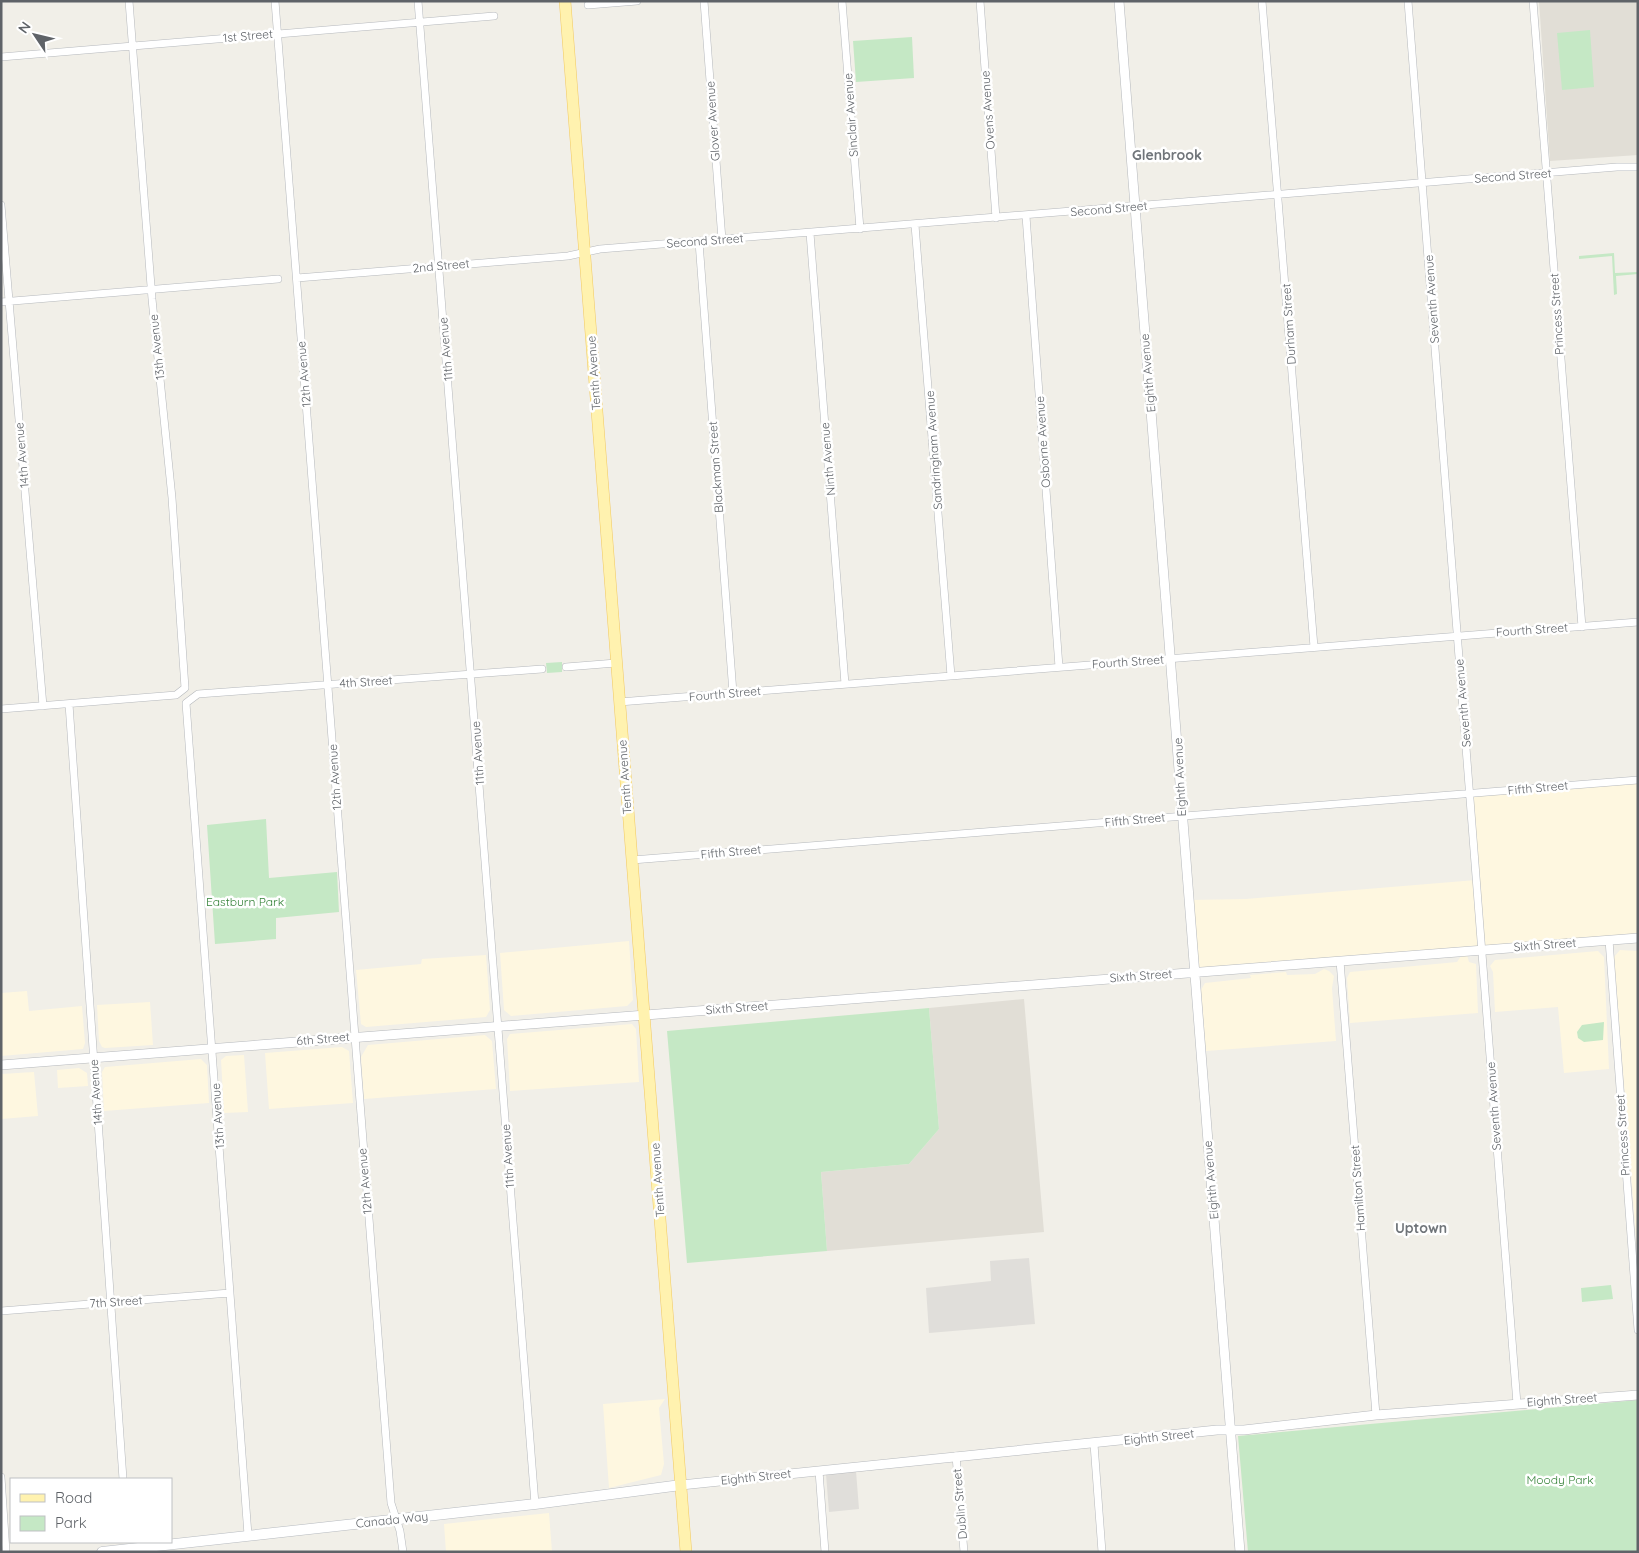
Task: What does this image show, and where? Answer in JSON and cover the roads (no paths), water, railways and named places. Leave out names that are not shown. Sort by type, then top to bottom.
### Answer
[{"type":"main road","name":"Tenth Avenue","points":[[565,1],[686,1552]]},
{"type":"main road","name":"Canada Way","points":[[172,1541],[536,1504],[681,1485]]},
{"type":"main road","name":"Canada Way","points":[[102,1552],[128,1545],[152,1543]]},
{"type":"street","name":"13th Avenue","points":[[69,704],[176,695],[183,691],[185,684],[172,507],[152,290],[129,1]]},
{"type":"street","name":"12th Avenue","points":[[275,1],[329,684],[390,1503],[396,1519],[403,1552]]},
{"type":"street","name":"11th Avenue","points":[[418,1],[536,1504]]},
{"type":"street","points":[[588,5],[637,1]]},
{"type":"street","name":"Glover Avenue","points":[[704,1],[722,240]]},
{"type":"street","name":"Sinclair Avenue","points":[[842,1],[860,229]]},
{"type":"street","name":"Ovens Avenue","points":[[980,1],[996,218]]},
{"type":"street","name":"Eighth Avenue","points":[[1119,1],[1190,900],[1194,972],[1232,1429],[1240,1552]]},
{"type":"street","name":"Durham Street","points":[[1262,1],[1314,648]]},
{"type":"street","name":"Seventh Avenue","points":[[1408,1],[1518,1404]]},
{"type":"street","name":"Princess Street","points":[[1533,1],[1582,627]]},
{"type":"street","name":"1st Street","points":[[1,57],[494,16]]},
{"type":"street","name":"Second Street","points":[[585,252],[1636,166]]},
{"type":"street","name":"14th Avenue","points":[[1,205],[5,302],[43,706]]},
{"type":"street","name":"Osborne Avenue","points":[[1026,216],[1059,668]]},
{"type":"street","name":"Sandringham Avenue","points":[[915,225],[950,676]]},
{"type":"street","name":"Ninth Avenue","points":[[810,233],[845,684]]},
{"type":"street","name":"Blackman Street","points":[[699,242],[733,693]]},
{"type":"street","name":"2nd Street","points":[[297,278],[568,256],[585,252]]},
{"type":"street","points":[[5,302],[278,279]]},
{"type":"street","name":"Fourth Street","points":[[619,702],[1638,622]]},
{"type":"street","points":[[566,666],[616,663]]},
{"type":"street","name":"4th Street","points":[[191,698],[198,694],[542,669]]},
{"type":"street","name":"13th Avenue","points":[[191,698],[186,703],[186,709],[248,1535]]},
{"type":"street","points":[[1,709],[69,704]]},
{"type":"street","name":"14th Avenue","points":[[69,704],[124,1478]]},
{"type":"street","name":"Fifth Street","points":[[632,860],[1638,780]]},
{"type":"street","name":"Sixth Street","points":[[645,1015],[1638,938]]},
{"type":"street","name":"Princess Street","points":[[1609,940],[1638,1330]]},
{"type":"street","name":"Hamilton Street","points":[[1340,961],[1376,1415]]},
{"type":"street","name":"6th Street","points":[[1,1065],[645,1015]]},
{"type":"street","name":"7th Street","points":[[1,1311],[230,1293]]},
{"type":"street","name":"Eighth Street","points":[[681,1485],[1232,1429],[1244,1430],[1376,1415],[1638,1395]]},
{"type":"street","points":[[1094,1444],[1102,1552]]},
{"type":"street","name":"Dublin Street","points":[[956,1456],[964,1552]]},
{"type":"street","points":[[819,1471],[825,1552]]},
{"type":"street","points":[[1,1477],[6,1552]]},
{"type":"district","name":"Glenbrook","points":[[1167,155]]},
{"type":"district","name":"Uptown","points":[[1421,1228]]},
{"type":"park label","name":"Eastburn Park","points":[[245,902]]},
{"type":"park label","name":"Moody Park","points":[[1560,1480]]}]
